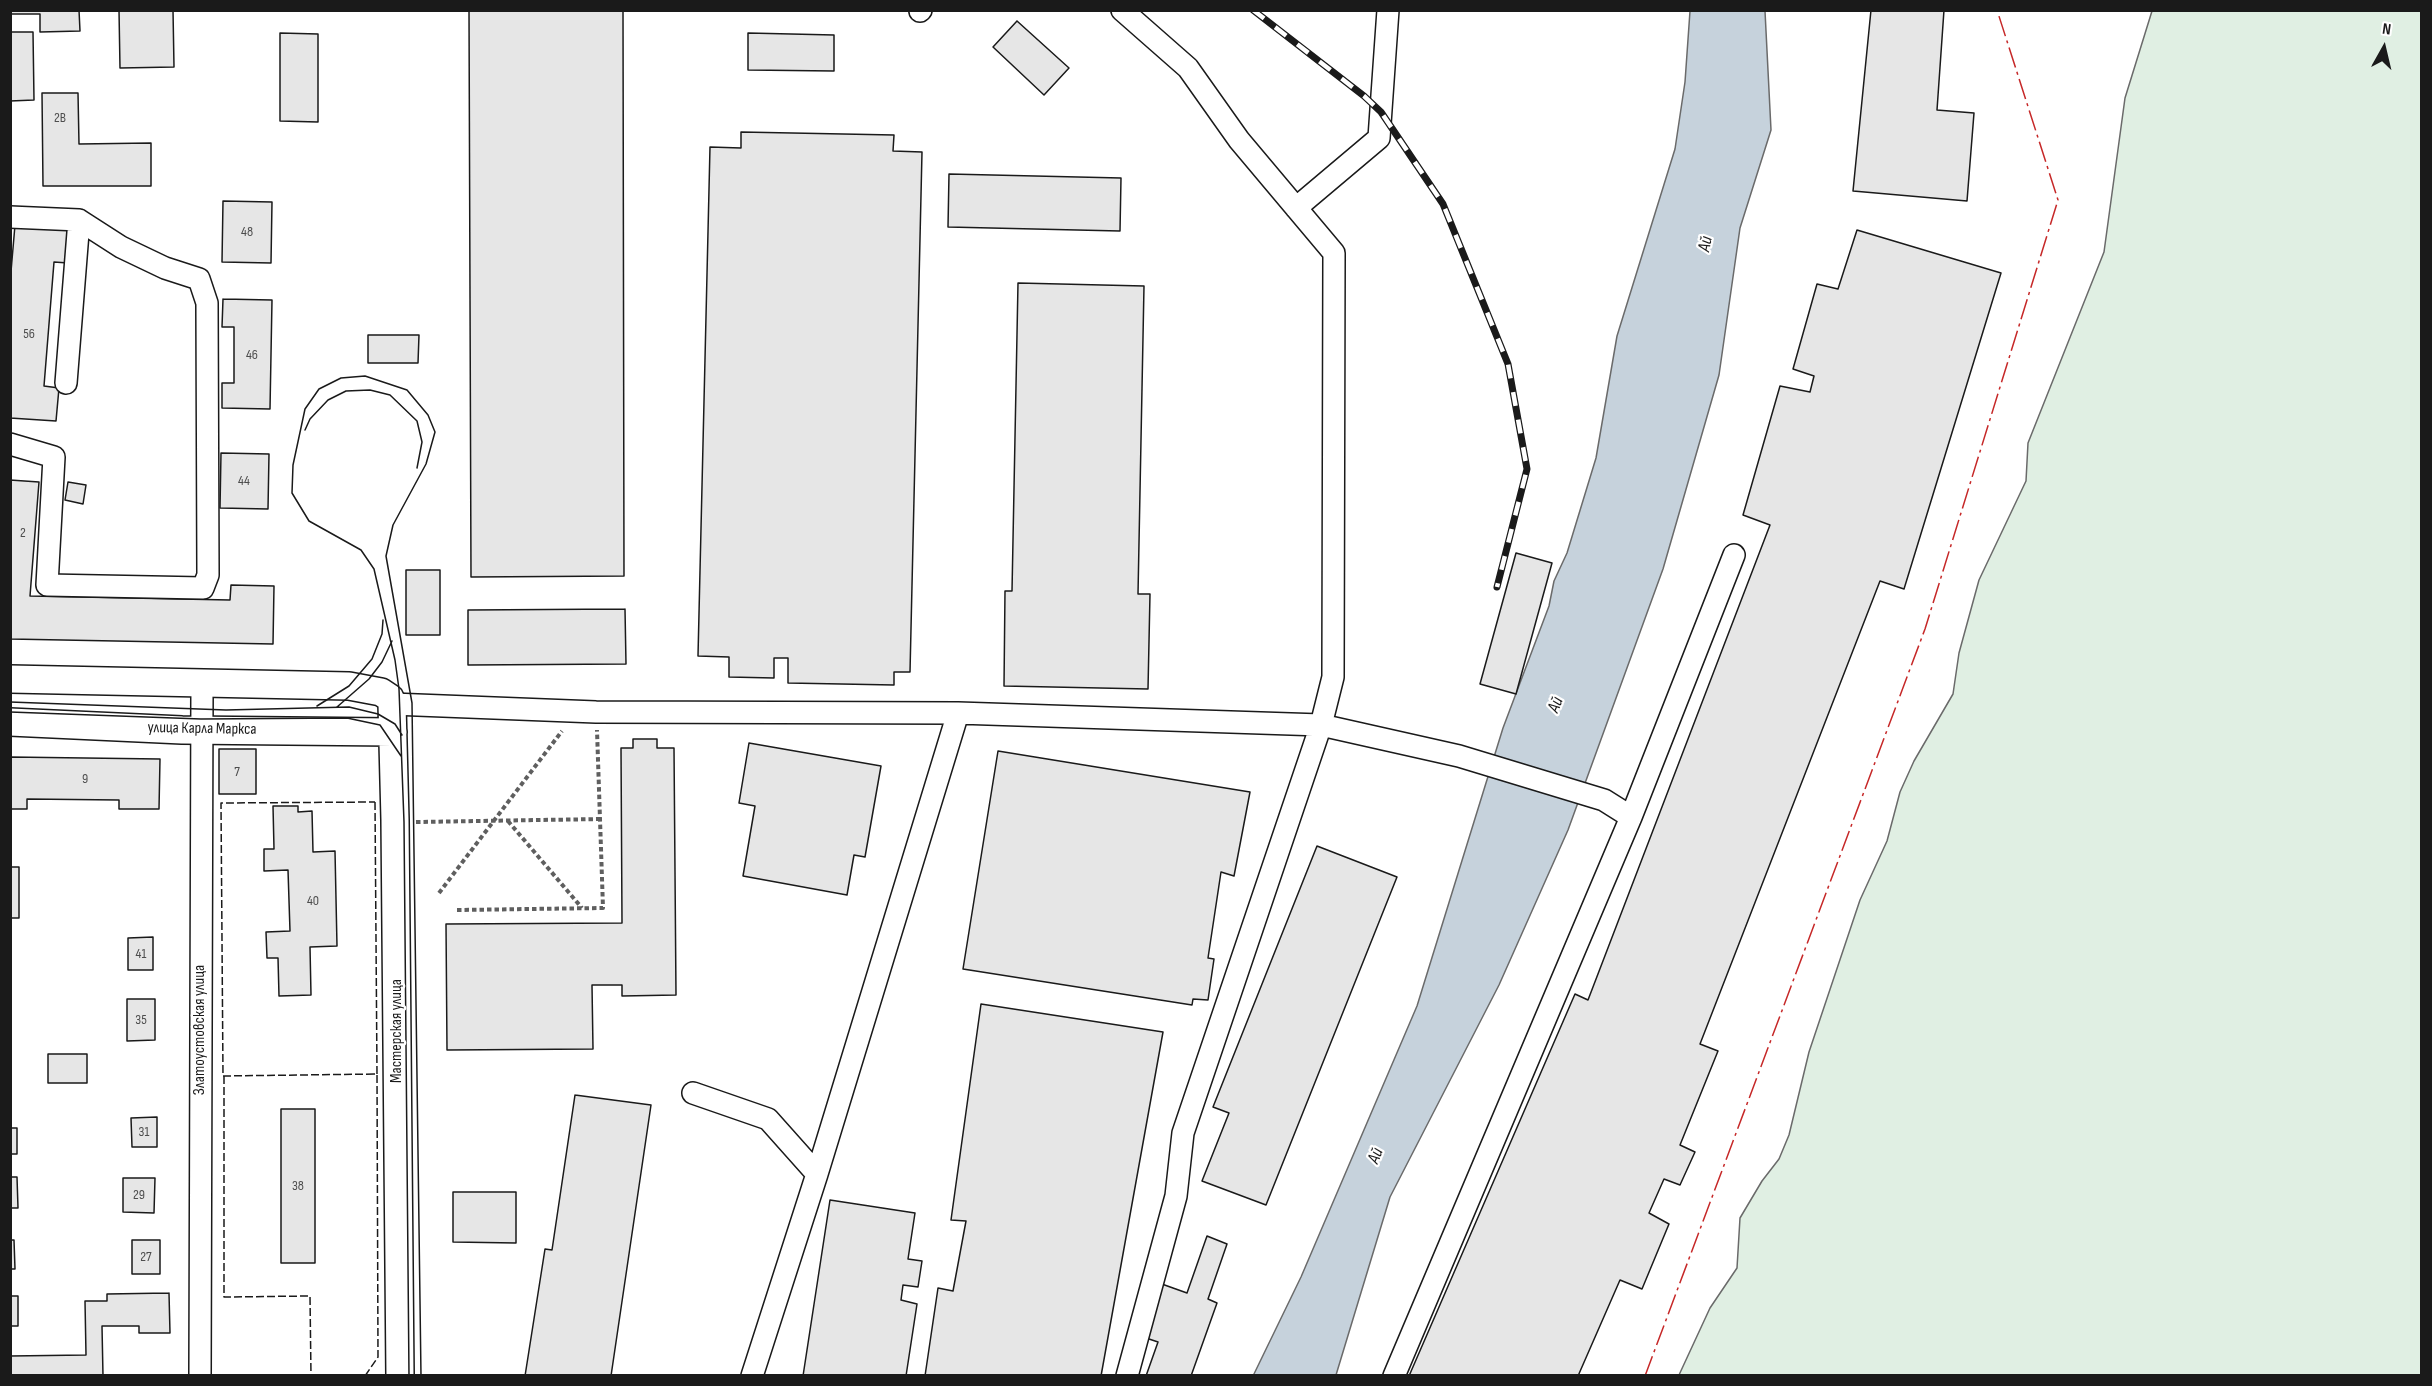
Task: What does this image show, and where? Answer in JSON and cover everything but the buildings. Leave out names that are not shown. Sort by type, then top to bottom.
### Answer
[{"type":"main road","points":[[10,679],[202,685],[349,686],[387,698]]},
{"type":"main road","name":"Мастерская улица","points":[[387,698],[393,732],[396,820],[400,1376]]},
{"type":"main road","name":"улица Карла Маркса","points":[[10,722],[201,730],[393,732]]},
{"type":"street","points":[[1122,10],[1188,68],[1239,140],[1334,253],[1333,677],[1321,725],[1182,1133],[1176,1196],[1127,1376]]},
{"type":"street","points":[[1296,208],[1379,138],[1388,10]]},
{"type":"street","points":[[10,217],[79,220],[130,252],[165,268],[199,279],[207,303],[208,575],[203,588],[47,585],[54,458],[10,444]]},
{"type":"street","points":[[66,383],[79,220]]},
{"type":"street","points":[[1394,1376],[1631,817],[1734,555]]},
{"type":"street","name":"Златоустовская улица","points":[[200,1376],[202,685]]},
{"type":"street","points":[[387,698],[587,711],[958,713],[1321,725],[1459,756],[1604,800],[1631,817]]},
{"type":"street","points":[[752,1376],[817,1174],[958,713]]},
{"type":"street","points":[[693,1093],[768,1119],[817,1174]]},
{"type":"path","points":[[457,910],[603,908],[602,819],[587,711]]},
{"type":"path","points":[[439,893],[492,822],[587,711]]},
{"type":"path","points":[[396,820],[492,822],[602,819]]},
{"type":"path","points":[[508,821],[582,909]]},
{"type":"green space","points":[[2152,11],[2421,11],[2421,1375],[1679,1375],[1710,1308],[1737,1268],[1740,1218],[1762,1181],[1779,1159],[1789,1135],[1809,1052],[1860,900],[1887,841],[1900,792],[1914,761],[1953,694],[1959,653],[1979,580],[2026,481],[2028,443],[2104,252],[2125,98]]},
{"type":"water","name":"Ай","points":[[1690,11],[1765,11],[1771,130],[1740,228],[1719,375],[1663,569],[1568,830],[1499,985],[1390,1197],[1336,1375],[1253,1376],[1301,1277],[1417,1006],[1503,728],[1549,606],[1554,581],[1567,553],[1596,458],[1617,336],[1675,149],[1685,82]]},
{"type":"tram line","points":[[409,1376],[404,822],[399,689],[395,660],[374,569],[361,550],[309,521],[292,493],[293,465],[305,409],[319,389],[341,378],[365,376],[407,390],[428,415],[435,432],[426,464],[393,525],[386,556],[412,703],[421,1376]]},
{"type":"tram line","points":[[305,430],[310,419],[328,400],[346,391],[370,390],[390,395],[417,421],[422,442],[417,468]]},
{"type":"tram line","points":[[317,706],[349,686],[372,659],[382,634],[383,620]]},
{"type":"tram line","points":[[337,707],[369,679],[382,662],[392,641]]},
{"type":"tram line","points":[[10,702],[226,710],[349,707],[378,714],[395,724],[402,735]]},
{"type":"tram line","points":[[10,712],[201,719],[347,718],[380,725],[401,756]]},
{"type":"railway","points":[[1253,10],[1364,96],[1381,112],[1443,204],[1508,364],[1527,469],[1497,587]]},
{"type":"fence","points":[[375,802],[377,1074],[223,1076],[221,803],[375,802]]},
{"type":"fence","points":[[365,1376],[378,1357],[377,1074],[374,1074]]},
{"type":"fence","points":[[224,1076],[224,1297],[310,1296],[311,1376]]},
{"type":"power","points":[[1645,1376],[1925,629],[2058,200],[1997,10]]}]
